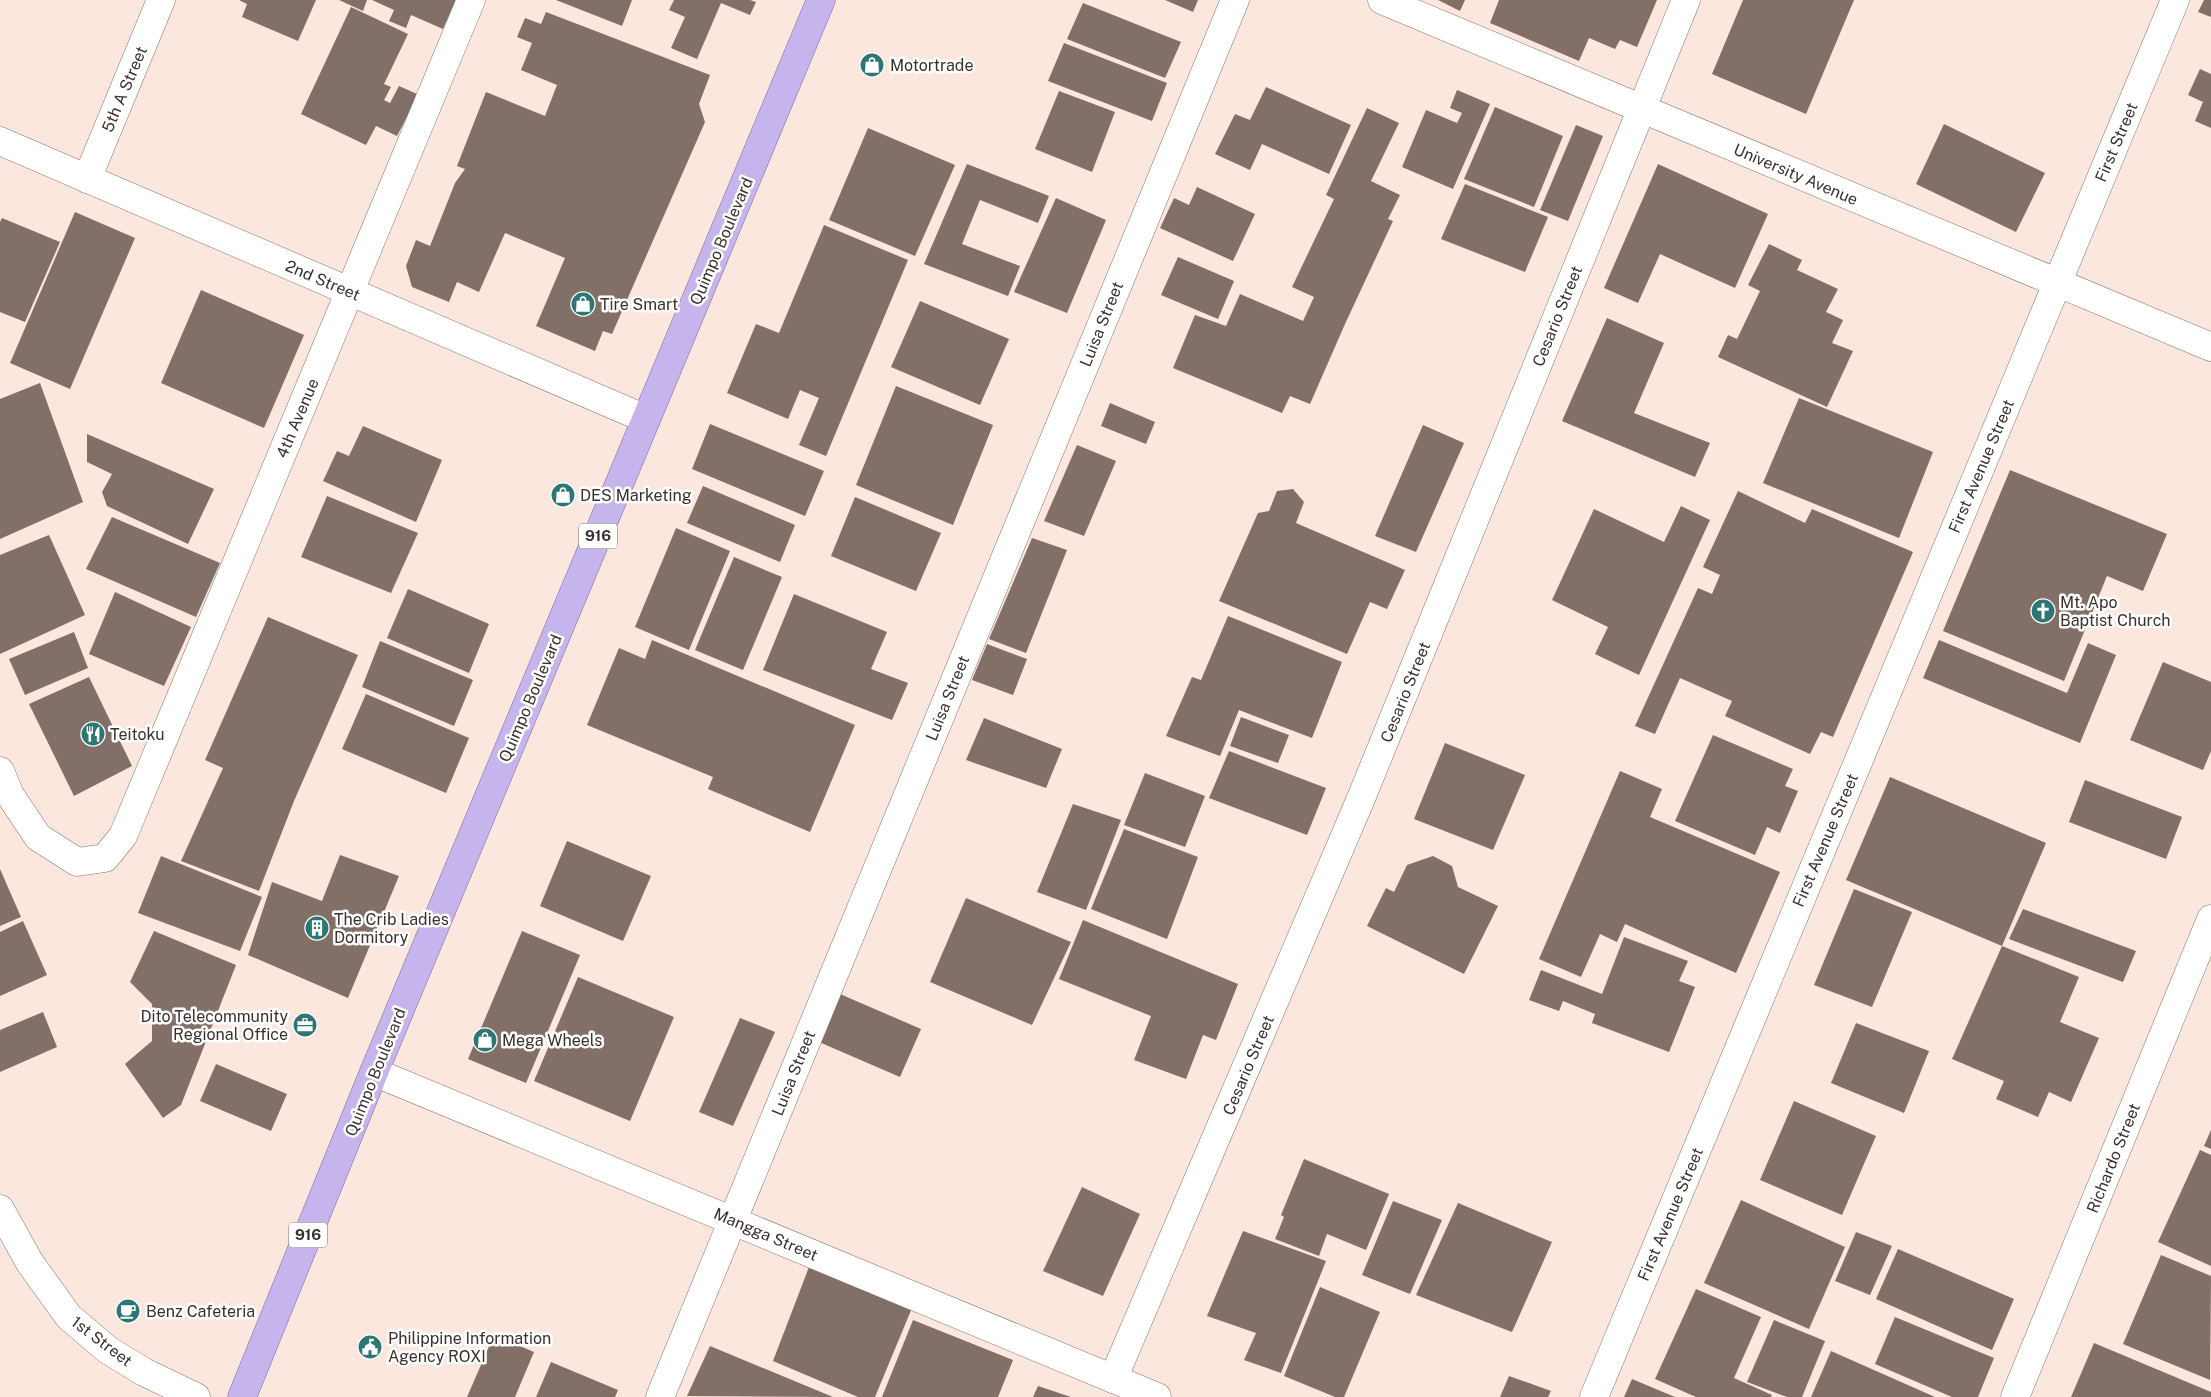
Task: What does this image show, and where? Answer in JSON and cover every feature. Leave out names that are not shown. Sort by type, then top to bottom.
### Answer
[{"type":"main road","name":"Quimpo Boulevard","points":[[242,1397],[374,1072],[821,0]]},
{"type":"street","name":"5th A Street","points":[[86,179],[161,0]]},
{"type":"street","name":"4th Avenue","points":[[0,771],[10,795],[38,837],[78,862],[105,858],[123,836],[470,0]]},
{"type":"street","name":"Luisa Street","points":[[660,1397],[1235,0]]},
{"type":"street","name":"University Avenue","points":[[1382,0],[2211,347]]},
{"type":"street","name":"Cesario Street","points":[[1114,1379],[1362,796],[1686,0]]},
{"type":"street","name":"First Street","points":[[2057,283],[2175,0]]},
{"type":"street","name":"2nd Street","points":[[0,141],[646,419]]},
{"type":"street","name":"First Avenue Street","points":[[1594,1397],[2057,283]]},
{"type":"street","name":"Richardo Street","points":[[2016,1397],[2211,919]]},
{"type":"street","name":"Mangga Street","points":[[374,1072],[1158,1397]]},
{"type":"street","name":"1st Street","points":[[0,1209],[30,1263],[69,1317],[108,1350],[144,1372],[196,1397]]},
{"type":"building","points":[[239,0],[316,0],[298,41],[242,17],[247,4]]},
{"type":"building","points":[[339,0],[367,0],[363,11]]},
{"type":"building","points":[[372,0],[456,0],[443,29],[411,15],[406,28],[389,21],[394,10]]},
{"type":"building","points":[[556,0],[632,0],[622,26]]},
{"type":"building","points":[[674,0],[750,0],[756,2],[750,15],[721,3],[697,59],[671,48],[685,17],[669,10]]},
{"type":"building","points":[[1165,0],[1198,0],[1193,12]]},
{"type":"building","points":[[1438,0],[1465,0],[1460,11]]},
{"type":"building","points":[[1499,0],[1657,0],[1637,47],[1620,40],[1615,49],[1589,38],[1579,61],[1490,23]]},
{"type":"building","points":[[1743,0],[1854,0],[1806,114],[1712,74]]},
{"type":"building","points":[[2204,0],[2211,0],[2211,17],[2198,12]]},
{"type":"building","points":[[1083,3],[1181,42],[1165,78],[1067,39]]},
{"type":"building","points":[[351,7],[408,34],[384,84],[391,87],[384,100],[390,103],[399,86],[424,97],[415,116],[409,113],[397,136],[376,126],[366,145],[301,114]]},
{"type":"building","points":[[546,12],[710,75],[699,104],[705,122],[612,334],[603,331],[595,351],[536,326],[565,258],[505,233],[479,292],[457,282],[449,302],[412,287],[406,266],[416,240],[430,246],[455,183],[465,169],[457,166],[486,92],[545,116],[557,85],[521,70],[532,43],[517,37],[525,18],[541,24]]},
{"type":"building","points":[[1064,43],[1167,83],[1152,121],[1048,81]]},
{"type":"building","points":[[2200,69],[2211,74],[2211,128],[2195,121],[2203,102],[2188,95]]},
{"type":"building","points":[[1266,87],[1351,125],[1329,174],[1262,144],[1250,170],[1215,154],[1235,114],[1250,120]]},
{"type":"building","points":[[1457,90],[1490,104],[1453,189],[1402,167],[1426,110],[1457,123],[1462,113],[1450,108]]},
{"type":"building","points":[[1059,91],[1115,112],[1092,172],[1035,149]]},
{"type":"building","points":[[1495,107],[1563,136],[1534,207],[1464,179]]},
{"type":"building","points":[[1367,108],[1399,123],[1371,181],[1400,195],[1388,219],[1393,221],[1310,404],[1290,396],[1282,413],[1173,368],[1195,315],[1226,326],[1240,294],[1303,321],[1314,297],[1292,287],[1334,199],[1326,195]]},
{"type":"building","points":[[1944,124],[2045,173],[2016,232],[1916,184]]},
{"type":"building","points":[[1576,125],[1603,136],[1568,221],[1540,210]]},
{"type":"building","points":[[868,128],[955,165],[915,256],[829,220]]},
{"type":"building","points":[[967,164],[1049,196],[1038,223],[980,200],[962,244],[1020,266],[1008,296],[924,264]]},
{"type":"building","points":[[1658,164],[1768,214],[1735,288],[1660,254],[1638,303],[1604,288]]},
{"type":"building","points":[[1465,184],[1548,217],[1525,272],[1441,239]]},
{"type":"building","points":[[1197,187],[1255,214],[1233,261],[1160,228],[1174,198],[1189,205]]},
{"type":"building","points":[[1056,198],[1106,220],[1067,313],[1014,292]]},
{"type":"building","points":[[75,212],[135,238],[70,389],[10,363]]},
{"type":"building","points":[[2,218],[60,242],[25,322],[0,312],[0,222]]},
{"type":"building","points":[[824,225],[908,260],[826,456],[799,445],[819,398],[800,390],[788,419],[727,393],[756,324],[779,333]]},
{"type":"building","points":[[1769,244],[1802,260],[1797,270],[1838,289],[1826,312],[1843,320],[1832,343],[1853,351],[1827,407],[1718,357],[1728,335],[1737,339],[1760,291],[1748,285]]},
{"type":"building","points":[[1178,257],[1234,281],[1218,319],[1161,295]]},
{"type":"building","points":[[201,290],[304,335],[264,428],[161,383]]},
{"type":"building","points":[[920,301],[1009,339],[980,405],[891,367]]},
{"type":"building","points":[[1607,318],[1664,343],[1634,413],[1710,443],[1695,477],[1562,421]]},
{"type":"building","points":[[40,383],[83,502],[0,539],[0,399]]},
{"type":"building","points":[[896,386],[993,425],[953,525],[856,485]]},
{"type":"building","points":[[1799,398],[1933,452],[1899,538],[1763,483]]},
{"type":"building","points":[[1110,403],[1155,422],[1146,444],[1101,426]]},
{"type":"building","points":[[710,424],[824,471],[805,516],[692,469]]},
{"type":"building","points":[[1423,425],[1464,443],[1416,552],[1375,536]]},
{"type":"building","points":[[363,426],[442,460],[416,522],[323,481],[337,451],[349,456]]},
{"type":"building","points":[[87,434],[214,489],[188,544],[107,506],[102,492],[112,474],[87,462]]},
{"type":"building","points":[[1077,445],[1116,461],[1084,536],[1044,521]]},
{"type":"building","name":"Mt. Apo Baptist Church","points":[[2010,470],[2167,534],[2143,591],[2107,576],[2064,681],[1943,631]]},
{"type":"building","points":[[703,486],[795,525],[780,562],[687,523]]},
{"type":"building","points":[[1293,489],[1304,502],[1296,523],[1405,570],[1387,609],[1370,602],[1347,654],[1219,601],[1258,513],[1269,511],[1277,491]]},
{"type":"building","points":[[1738,491],[1805,523],[1812,509],[1913,552],[1833,737],[1821,732],[1810,754],[1725,716],[1732,701],[1680,678],[1655,734],[1635,726],[1698,588],[1712,594],[1720,575],[1703,567]]},
{"type":"building","points":[[327,496],[418,533],[391,593],[301,557]]},
{"type":"building","points":[[855,497],[941,533],[916,591],[831,556]]},
{"type":"building","points":[[1681,506],[1710,520],[1639,675],[1595,654],[1608,627],[1552,600],[1594,509],[1664,542]]},
{"type":"building","points":[[112,517],[220,563],[196,617],[86,569]]},
{"type":"building","points":[[676,528],[730,551],[689,650],[635,627]]},
{"type":"building","points":[[49,535],[85,615],[0,654],[0,555]]},
{"type":"building","points":[[1032,538],[1067,550],[1026,653],[989,639]]},
{"type":"building","points":[[734,557],[782,577],[743,670],[695,650]]},
{"type":"building","points":[[408,589],[489,624],[469,673],[387,638]]},
{"type":"building","points":[[115,592],[191,627],[164,686],[89,654]]},
{"type":"building","points":[[794,594],[887,632],[871,669],[908,683],[892,720],[763,670]]},
{"type":"building","points":[[1228,616],[1342,662],[1312,738],[1239,710],[1220,756],[1166,736],[1192,677],[1201,680]]},
{"type":"building","points":[[268,617],[358,655],[294,801],[259,891],[181,861],[223,768],[205,760]]},
{"type":"building","points":[[74,632],[88,668],[25,695],[9,659]]},
{"type":"building","points":[[652,640],[855,725],[810,832],[708,789],[713,777],[587,725],[619,648],[645,659]]},
{"type":"building","points":[[1939,640],[2067,693],[2088,643],[2116,655],[2080,743],[1923,678]]},
{"type":"building","points":[[380,641],[473,680],[454,726],[362,687]]},
{"type":"building","points":[[987,644],[1027,659],[1013,695],[972,680]]},
{"type":"building","points":[[2163,662],[2211,682],[2211,751],[2203,770],[2130,740]]},
{"type":"building","points":[[89,677],[132,766],[74,796],[29,704]]},
{"type":"building","points":[[366,694],[469,738],[446,793],[342,749]]},
{"type":"building","points":[[1241,717],[1289,735],[1278,763],[1230,746]]},
{"type":"building","points":[[984,718],[1062,749],[1046,788],[966,760]]},
{"type":"building","points":[[1713,735],[1793,769],[1785,786],[1798,791],[1780,833],[1767,827],[1755,855],[1675,821]]},
{"type":"building","points":[[1445,743],[1525,775],[1493,850],[1414,819]]},
{"type":"building","points":[[1229,751],[1326,788],[1307,835],[1209,798]]},
{"type":"building","points":[[1620,771],[1662,789],[1650,817],[1780,872],[1736,973],[1625,924],[1617,942],[1600,934],[1581,977],[1539,959]]},
{"type":"building","points":[[1145,773],[1205,796],[1185,847],[1124,825]]},
{"type":"building","points":[[1890,777],[2046,843],[2002,946],[1846,880]]},
{"type":"building","points":[[2085,780],[2182,817],[2166,859],[2069,822]]},
{"type":"building","points":[[1073,804],[1121,820],[1086,910],[1037,892]]},
{"type":"building","points":[[1124,829],[1198,857],[1167,939],[1091,909]]},
{"type":"building","points":[[567,841],[651,876],[623,941],[540,906]]},
{"type":"building","name":"The Crib Ladies Dormitory","points":[[340,855],[399,876],[348,998],[248,955],[272,882],[322,901]]},
{"type":"building","points":[[161,856],[262,897],[240,951],[138,913]]},
{"type":"building","points":[[1433,856],[1452,866],[1458,887],[1498,906],[1464,974],[1367,926],[1386,888],[1394,892],[1407,865]]},
{"type":"building","points":[[0,869],[21,917],[0,926]]},
{"type":"building","points":[[1854,889],[1912,912],[1872,1007],[1814,985]]},
{"type":"building","points":[[966,898],[1071,942],[1032,1025],[930,982]]},
{"type":"building","points":[[2023,909],[2136,951],[2123,982],[2009,939]]},
{"type":"building","points":[[1083,920],[1238,984],[1216,1040],[1203,1035],[1186,1079],[1134,1060],[1151,1016],[1059,979]]},
{"type":"building","points":[[23,921],[47,975],[0,996],[0,932]]},
{"type":"building","points":[[154,931],[236,965],[181,1105],[163,1118],[125,1064],[152,1041],[152,1004],[130,982]]},
{"type":"building","points":[[522,931],[580,955],[526,1083],[468,1059]]},
{"type":"building","points":[[1624,937],[1688,961],[1679,981],[1695,987],[1669,1052],[1592,1023],[1595,1014],[1563,1001],[1559,1011],[1529,1000],[1541,970],[1602,994]]},
{"type":"building","points":[[2002,946],[2079,977],[2060,1022],[2099,1038],[2071,1102],[2049,1092],[2038,1117],[1996,1099],[2004,1081],[1952,1059]]},
{"type":"building","points":[[578,977],[674,1017],[630,1121],[534,1081]]},
{"type":"building","points":[[840,994],[921,1029],[900,1077],[819,1042]]},
{"type":"building","points":[[43,1012],[57,1047],[0,1072],[0,1030]]},
{"type":"building","points":[[740,1018],[775,1032],[733,1126],[699,1112]]},
{"type":"building","points":[[1856,1023],[1929,1051],[1904,1113],[1831,1083]]},
{"type":"building","points":[[216,1064],[287,1094],[271,1131],[200,1101]]},
{"type":"building","points":[[1794,1101],[1876,1136],[1842,1215],[1760,1180]]},
{"type":"building","points":[[2211,1130],[2211,1149],[2204,1146]]},
{"type":"building","points":[[2200,1150],[2211,1155],[2211,1266],[2158,1242]]},
{"type":"building","points":[[1304,1159],[1389,1194],[1366,1250],[1327,1234],[1319,1256],[1275,1239],[1284,1217],[1281,1215]]},
{"type":"building","points":[[1082,1187],[1140,1214],[1103,1296],[1043,1271]]},
{"type":"building","points":[[1741,1200],[1845,1247],[1809,1329],[1704,1283]]},
{"type":"building","points":[[1393,1201],[1442,1220],[1410,1294],[1362,1275]]},
{"type":"building","points":[[1458,1203],[1552,1242],[1512,1332],[1416,1295]]},
{"type":"building","points":[[1243,1231],[1326,1261],[1281,1373],[1244,1360],[1256,1333],[1207,1316]]},
{"type":"building","points":[[1856,1232],[1892,1246],[1870,1295],[1835,1281]]},
{"type":"building","points":[[1898,1249],[2014,1299],[1992,1350],[1876,1299]]},
{"type":"building","points":[[2161,1255],[2211,1276],[2210,1380],[2123,1344]]},
{"type":"building","points":[[809,1267],[912,1308],[875,1397],[858,1397],[773,1361]]},
{"type":"building","points":[[1320,1287],[1380,1312],[1344,1397],[1335,1397],[1284,1376]]},
{"type":"building","points":[[1696,1289],[1761,1317],[1734,1378],[1772,1395],[1771,1397],[1696,1397],[1655,1379]]},
{"type":"building","points":[[1895,1317],[1994,1358],[1978,1397],[1952,1397],[1875,1364]]},
{"type":"building","points":[[913,1320],[1013,1360],[998,1397],[882,1397]]},
{"type":"building","points":[[1774,1320],[1825,1341],[1802,1397],[1787,1397],[1747,1382]]},
{"type":"building","points":[[494,1335],[534,1352],[515,1397],[467,1397]]},
{"type":"building","points":[[2094,1343],[2211,1392],[2211,1397],[2071,1397]]},
{"type":"building","points":[[710,1346],[833,1397],[687,1396]]},
{"type":"building","points":[[1831,1351],[1935,1397],[1811,1397]]},
{"type":"building","points":[[551,1362],[618,1390],[615,1397],[536,1397]]},
{"type":"building","points":[[1509,1376],[1551,1391],[1548,1397],[1500,1397]]},
{"type":"building","points":[[1632,1379],[1675,1397],[1624,1397]]},
{"type":"building","points":[[1038,1386],[1071,1397],[1033,1397]]},
{"type":"place","name":"Motortrade","points":[[872,65]]},
{"type":"place","name":"Tire Smart","points":[[583,304]]},
{"type":"place","name":"DES Marketing","points":[[563,495]]},
{"type":"place","name":"Mt. Apo Baptist Church","points":[[2043,611]]},
{"type":"place","name":"Teitoku","points":[[93,734]]},
{"type":"place","name":"The Crib Ladies Dormitory","points":[[317,928]]},
{"type":"place","name":"Dito Telecommunity Regional Office","points":[[305,1025]]},
{"type":"place","name":"Mega Wheels","points":[[485,1040]]},
{"type":"place","name":"Benz Cafeteria","points":[[128,1311]]},
{"type":"place","name":"Philippine Information Agency ROXI","points":[[370,1347]]}]
